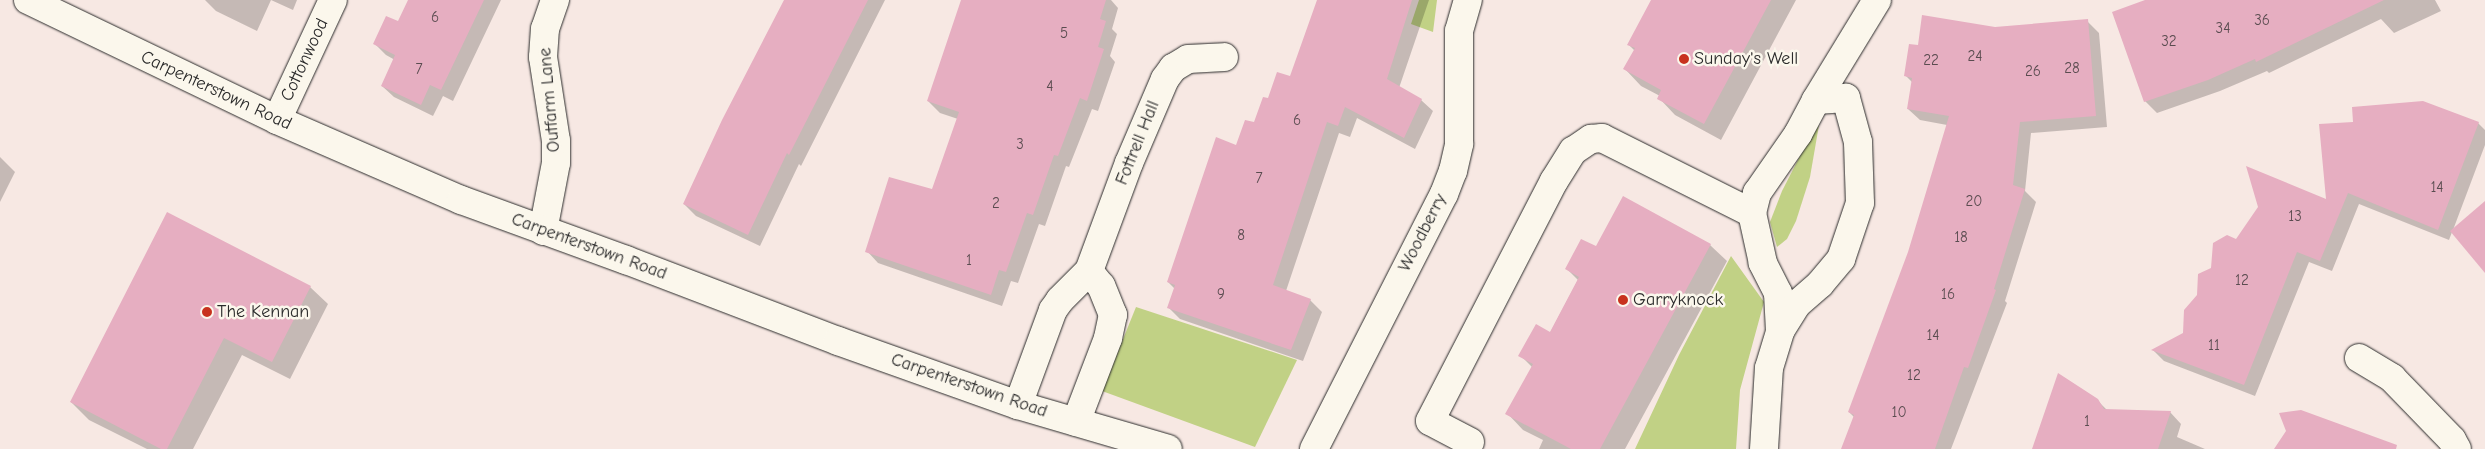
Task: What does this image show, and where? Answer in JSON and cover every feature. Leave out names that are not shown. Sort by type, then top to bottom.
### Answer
[{"type":"street","name":"Carpenterstown Road","points":[[28,0],[277,120],[461,200],[626,260],[838,341],[1018,405],[1168,449]]},
{"type":"street","name":"Cottonwood","points":[[277,120],[334,0]]},
{"type":"street","name":"Outfarm Lane","points":[[544,231],[556,155],[554,126],[542,57],[545,29],[556,0]]},
{"type":"street","name":"Woodberry","points":[[1314,449],[1439,203],[1452,172],[1459,144],[1459,31],[1468,0]]},
{"type":"street","points":[[1780,331],[1778,293],[1763,263],[1752,213],[1758,193],[1798,134],[1816,100],[1877,0]]},
{"type":"street","name":"Fottrell Hall","points":[[1018,405],[1053,310],[1060,300],[1089,271],[1129,163],[1165,80],[1173,68],[1188,59],[1224,56]]},
{"type":"street","points":[[1764,449],[1769,368],[1780,331],[1796,305],[1820,284],[1841,259],[1860,203],[1858,142],[1846,98],[1816,100]]},
{"type":"street","points":[[1470,442],[1430,421],[1554,181],[1573,150],[1590,139],[1602,138],[1752,213]]},
{"type":"street","points":[[1076,422],[1108,338],[1113,315],[1101,286],[1089,271]]},
{"type":"street","points":[[2359,358],[2392,378],[2452,440],[2457,449]]},
{"type":"green space","points":[[1419,0],[1437,0],[1433,32],[1411,24]]},
{"type":"green space","points":[[1819,125],[1810,177],[1796,221],[1787,239],[1777,247],[1770,222],[1782,191],[1802,152]]},
{"type":"green space","points":[[1731,256],[1764,302],[1740,390],[1736,449],[1635,449],[1679,355]]},
{"type":"green space","points":[[1136,307],[1297,360],[1255,447],[1102,391]]},
{"type":"building","points":[[408,0],[484,0],[441,90],[430,85],[421,105],[381,86],[395,55],[373,44],[386,16],[398,21]]},
{"type":"building","points":[[784,0],[868,0],[789,155],[787,153],[748,235],[683,204],[722,120]]},
{"type":"building","points":[[961,0],[1106,0],[1100,19],[1106,21],[1098,47],[1104,49],[1087,101],[1080,98],[1058,156],[1054,155],[1033,215],[1027,213],[1006,272],[999,270],[991,295],[865,252],[889,177],[932,189],[959,112],[927,101]]},
{"type":"building","points":[[1317,0],[1412,0],[1387,79],[1422,99],[1404,138],[1345,107],[1338,126],[1327,122],[1273,285],[1311,299],[1291,350],[1167,308],[1175,285],[1167,282],[1216,137],[1236,145],[1245,120],[1254,122],[1263,97],[1268,98],[1277,72],[1290,76]]},
{"type":"building","name":"Sunday's Well","points":[[1651,0],[1771,0],[1704,124],[1657,99],[1661,90],[1623,69],[1635,48],[1627,45]]},
{"type":"building","points":[[2145,0],[2384,0],[2256,62],[2255,59],[2208,80],[2144,102],[2112,12]]},
{"type":"building","points":[[1922,15],[1995,27],[2088,19],[2096,116],[2020,122],[2013,185],[2025,189],[1994,289],[1996,290],[1968,368],[1964,367],[1935,449],[1841,449],[1854,415],[1848,412],[1908,252],[1949,116],[1907,109],[1912,78],[1904,76],[1909,44],[1918,45]]},
{"type":"building","points":[[2423,101],[2479,122],[2438,230],[2348,193],[2320,261],[2297,252],[2244,385],[2151,350],[2183,333],[2184,310],[2197,295],[2198,274],[2211,268],[2213,243],[2227,235],[2236,239],[2258,207],[2246,166],[2326,199],[2319,124],[2353,122],[2352,107]]},
{"type":"building","name":"Garryknock","points":[[1623,196],[1711,244],[1600,449],[1571,449],[1505,414],[1533,364],[1518,356],[1536,324],[1550,332],[1579,277],[1565,269],[1581,239],[1596,246]]},
{"type":"building","points":[[2485,201],[2485,273],[2450,231]]},
{"type":"building","name":"The Kennan","points":[[167,212],[311,286],[272,362],[224,338],[167,449],[161,449],[70,402]]},
{"type":"building","points":[[2058,373],[2098,399],[2104,409],[2171,411],[2158,449],[2032,449]]},
{"type":"building","points":[[2301,410],[2397,445],[2396,449],[2274,449],[2286,431],[2279,413]]},
{"type":"place","name":"Sunday's Well","points":[[1684,59]]},
{"type":"place","name":"Garryknock","points":[[1623,300]]},
{"type":"place","name":"The Kennan","points":[[207,312]]}]
